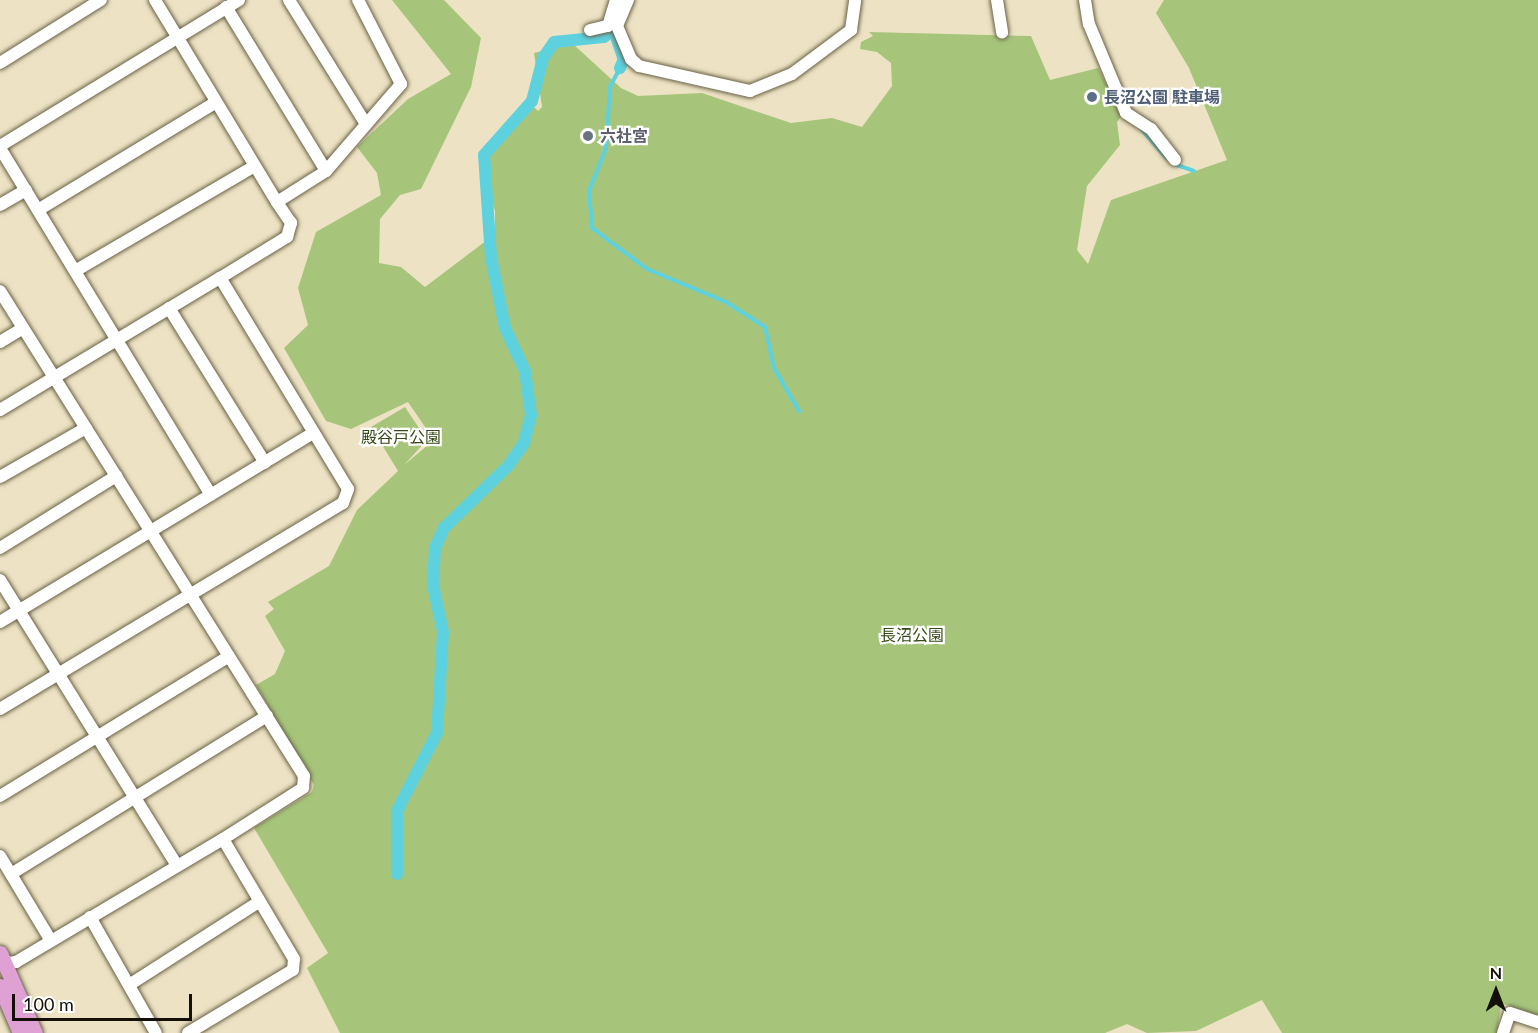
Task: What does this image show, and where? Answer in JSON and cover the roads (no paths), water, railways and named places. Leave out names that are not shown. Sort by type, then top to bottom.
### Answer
[{"type":"main road","points":[[2,961],[35,1033]]},
{"type":"main road","points":[[0,986],[20,1033]]},
{"type":"street","points":[[0,63],[101,0]]},
{"type":"street","points":[[0,410],[287,237],[291,223],[155,0]]},
{"type":"street","points":[[211,495],[0,147],[239,0]]},
{"type":"street","points":[[289,0],[366,124]]},
{"type":"street","points":[[278,202],[326,171],[401,84],[358,0]]},
{"type":"street","points":[[590,30],[608,26],[616,0]]},
{"type":"street","points":[[628,0],[617,26],[639,66],[750,91],[792,74],[851,30],[855,0]]},
{"type":"street","points":[[997,0],[1002,33]]},
{"type":"street","points":[[1085,0],[1089,24],[1109,78],[1126,113],[1151,129],[1175,160]]},
{"type":"street","points":[[226,7],[326,171]]},
{"type":"street","points":[[38,210],[216,102]]},
{"type":"street","points":[[75,271],[255,166]]},
{"type":"street","points":[[0,205],[26,190]]},
{"type":"street","points":[[0,709],[343,503],[348,489],[220,278]]},
{"type":"street","points":[[0,291],[304,776],[303,788],[223,839],[51,941],[2,961]]},
{"type":"street","points":[[169,308],[265,463]]},
{"type":"street","points":[[0,342],[23,328]]},
{"type":"street","points":[[0,477],[86,428]]},
{"type":"street","points":[[0,622],[313,433]]},
{"type":"street","points":[[0,548],[116,476]]},
{"type":"street","points":[[0,580],[177,866]]},
{"type":"street","points":[[0,796],[229,656]]},
{"type":"street","points":[[11,874],[267,716]]},
{"type":"street","points":[[188,1033],[293,970],[294,959],[223,839]]},
{"type":"street","points":[[0,856],[51,941]]},
{"type":"street","points":[[129,985],[259,902]]},
{"type":"street","points":[[90,917],[156,1033]]},
{"type":"street","points":[[1503,1033],[1510,1013],[1538,1022]]},
{"type":"waterway","points":[[612,25],[624,59],[620,68]]},
{"type":"waterway","points":[[397,874],[397,811],[437,733],[443,632],[433,585],[435,548],[444,528],[508,466],[524,443],[531,415],[525,371],[505,328],[491,257],[484,155],[532,101],[543,58],[554,42],[604,37],[612,30]]},
{"type":"waterway","points":[[620,68],[610,87],[606,148],[589,191],[592,228],[647,269],[726,302],[765,327],[774,368],[799,411]]},
{"type":"waterway","points":[[1142,130],[1166,158]]},
{"type":"waterway","points":[[1174,164],[1194,171]]},
{"type":"place","name":"長沼公園 駐車場","points":[[1092,97]]},
{"type":"place","name":"六社宮","points":[[588,136]]},
{"type":"park label","name":"殿谷戸公園","points":[[401,437]]},
{"type":"park label","name":"長沼公園","points":[[912,635]]}]
